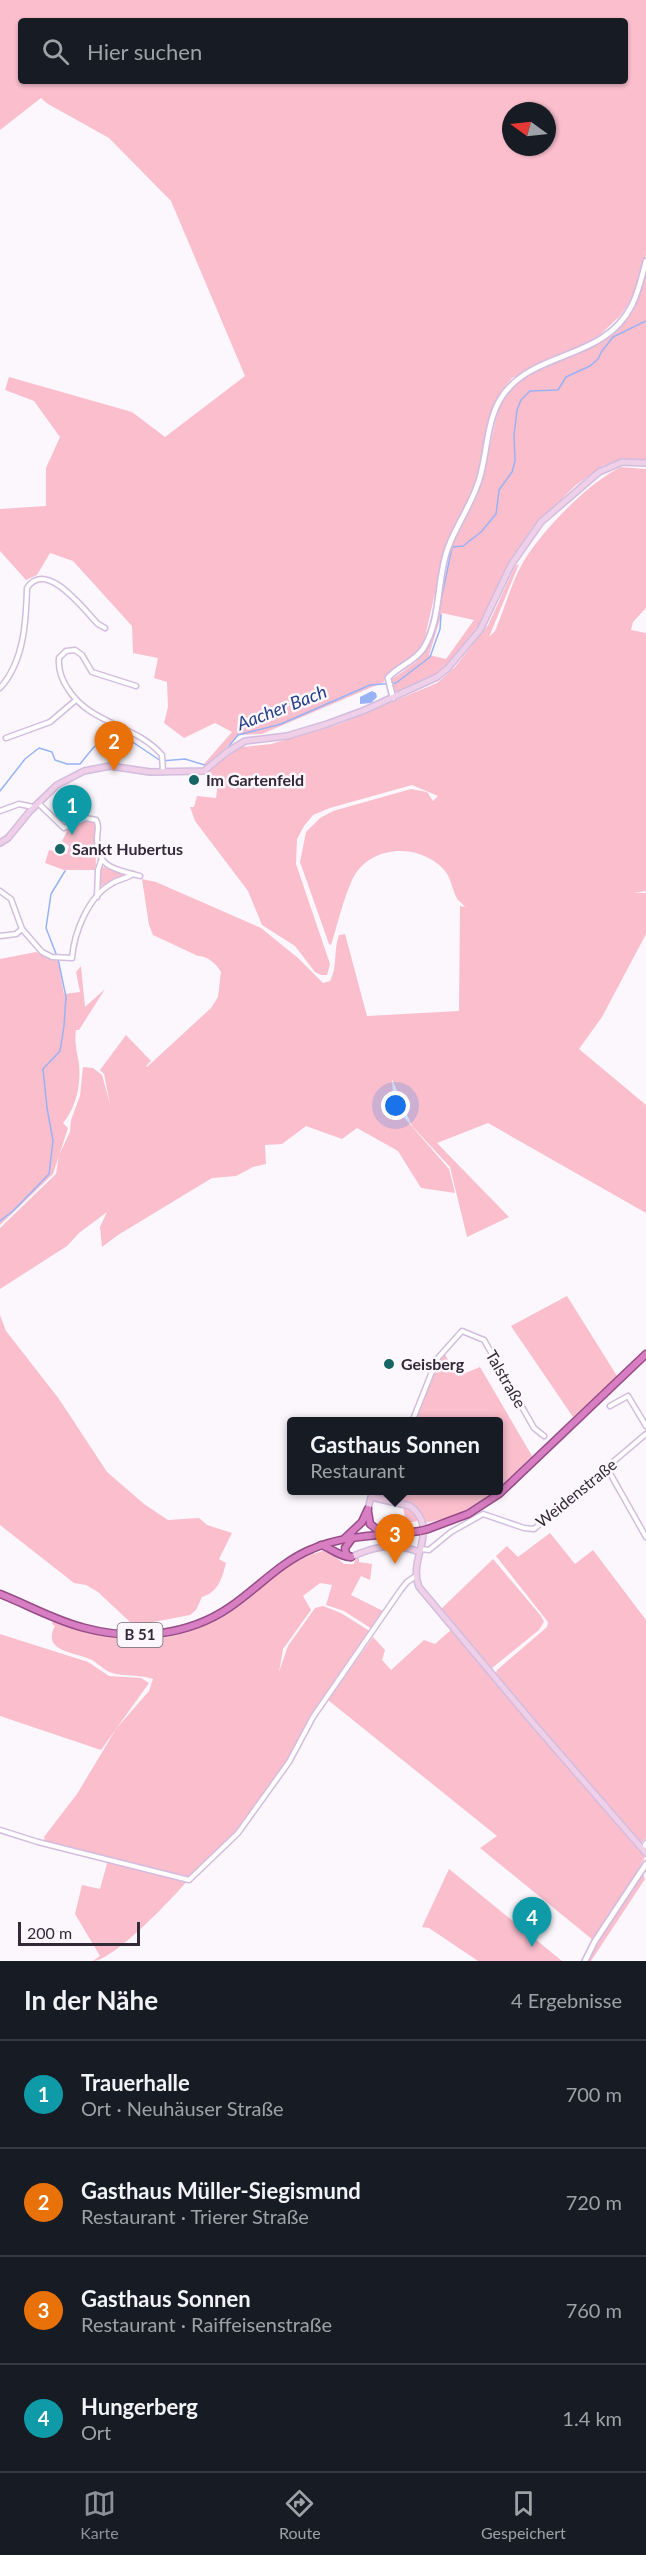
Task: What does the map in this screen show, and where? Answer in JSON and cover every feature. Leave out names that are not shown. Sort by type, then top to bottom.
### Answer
[{"type":"highway","name":"B 51","points":[[503,1490],[646,1354]]},
{"type":"highway","name":"B 51","points":[[0,1594],[86,1629],[124,1635],[154,1635],[190,1627],[216,1616],[279,1567],[320,1545],[353,1537],[428,1529],[468,1514],[497,1495]]},
{"type":"highway","points":[[368,1509],[370,1524],[384,1534]]},
{"type":"highway","points":[[344,1539],[362,1522],[368,1509]]},
{"type":"highway","points":[[351,1557],[346,1554],[345,1548],[353,1537]]},
{"type":"highway","points":[[320,1545],[335,1550],[344,1557],[351,1557]]},
{"type":"main road","points":[[0,843],[6,840],[30,805],[62,782],[96,768],[115,766],[163,772],[204,771],[232,748],[245,741],[296,734],[430,682],[447,669],[483,625],[507,573],[525,542],[541,522],[585,482],[612,465],[628,462],[646,463]]},
{"type":"main road","points":[[368,1509],[371,1497],[410,1506],[415,1510],[424,1531],[416,1576],[419,1587],[534,1725],[644,1851]]},
{"type":"main road","points":[[351,1557],[371,1548],[386,1545],[420,1550]]},
{"type":"street","points":[[393,698],[388,683],[390,675],[417,656],[429,638],[448,548],[476,492],[499,401],[522,375],[546,363],[590,347],[605,336],[632,305],[646,261]]},
{"type":"street","points":[[0,688],[9,677],[19,656],[27,588],[32,582],[42,580],[59,584],[98,624],[105,628]]},
{"type":"street","points":[[136,686],[92,672],[81,653],[69,650],[60,656],[58,666],[65,684],[76,700],[98,718],[142,737],[161,753],[163,772]]},
{"type":"street","points":[[6,738],[50,722],[76,700]]},
{"type":"street","points":[[0,811],[30,805],[64,828],[86,818],[96,820],[101,861],[107,866],[140,876]]},
{"type":"street","points":[[97,897],[98,866],[101,861]]},
{"type":"street","points":[[0,891],[12,901],[22,929],[42,952],[56,958],[72,958],[78,929],[97,897],[115,882],[133,874]]},
{"type":"street","points":[[96,885],[103,890]]},
{"type":"street","points":[[0,936],[15,934],[22,929]]},
{"type":"street","name":"Talstraße","points":[[414,1417],[437,1359],[462,1331],[483,1340],[534,1428],[544,1436]]},
{"type":"street","points":[[610,1406],[628,1396],[646,1425]]},
{"type":"street","name":"Weidenstraße","points":[[420,1550],[431,1549],[466,1523],[483,1514],[524,1528],[534,1529],[646,1434]]},
{"type":"street","points":[[608,1468],[646,1538]]},
{"type":"street","points":[[0,1830],[189,1880],[238,1833],[289,1762],[314,1718],[407,1582],[416,1576]]},
{"type":"street","points":[[644,1851],[646,1843]]},
{"type":"street","points":[[585,1961],[595,1941],[646,1864]]},
{"type":"shaded area","points":[[0,0],[646,0],[646,254],[635,293],[621,315],[590,344],[512,378],[502,390],[493,407],[484,458],[471,498],[445,549],[425,637],[419,650],[385,676],[384,682],[262,734],[238,735],[207,768],[204,764],[232,732],[215,723],[184,738],[164,723],[168,707],[167,682],[154,678],[158,658],[133,653],[132,626],[73,561],[50,553],[37,575],[26,580],[0,551],[0,509],[46,506],[46,468],[60,437],[34,401],[5,390],[9,377],[132,412],[165,437],[245,376],[171,201],[109,138],[41,98],[0,130]]},
{"type":"shaded area","points":[[646,269],[646,462],[619,460],[602,466],[575,486],[533,527],[509,562],[482,621],[456,654],[436,675],[396,693],[391,680],[416,662],[427,648],[434,630],[452,548],[482,482],[502,399],[523,376],[597,345],[633,311]],"holes":[[[442,613],[474,620],[446,659],[429,655]]]},
{"type":"shaded area","points":[[621,467],[646,469],[646,608],[633,622],[631,630],[646,633],[646,891],[634,893],[646,893],[646,934],[602,1017],[579,1049],[646,1105],[646,1213],[488,1123],[437,1143],[509,1217],[467,1237],[450,1167],[412,1126],[392,1079],[393,1093],[402,1115],[449,1169],[455,1193],[421,1188],[398,1151],[357,1128],[342,1139],[306,1126],[282,1144],[265,1145],[266,1164],[253,1167],[236,1176],[212,1178],[102,1247],[100,1227],[107,1212],[79,1233],[67,1246],[0,1289],[0,1228],[56,1174],[59,1155],[70,1132],[71,1120],[80,1096],[83,1067],[93,1068],[102,1075],[110,1104],[104,1074],[100,1070],[126,1035],[151,1061],[147,1067],[211,1008],[218,997],[221,972],[214,963],[153,935],[149,925],[142,879],[156,882],[261,928],[298,958],[323,983],[330,981],[334,970],[339,935],[345,934],[367,1016],[459,1011],[460,906],[465,907],[455,895],[449,877],[443,868],[428,857],[404,851],[380,854],[369,860],[353,878],[331,945],[300,862],[306,832],[320,818],[333,811],[411,789],[427,792],[433,801],[438,796],[412,785],[330,808],[313,815],[304,826],[297,839],[296,864],[330,964],[327,975],[315,972],[295,946],[262,925],[248,891],[195,821],[190,807],[194,807],[197,796],[216,798],[218,783],[209,771],[231,752],[242,747],[271,744],[337,725],[437,683],[455,667],[488,625],[515,566],[519,564],[489,637],[495,631],[516,576],[543,534],[595,483]]},
{"type":"shaded area","points":[[90,819],[97,822],[95,827],[96,870],[64,870],[45,863],[49,850],[67,854],[69,846],[62,841],[68,829]]},
{"type":"shaded area","points":[[99,866],[122,872],[122,877],[101,886],[98,884]]},
{"type":"shaded area","points":[[36,952],[58,961],[64,994],[80,992],[76,972],[81,966],[85,1007],[105,989],[79,1030],[76,1030],[79,1064],[78,1088],[68,1117],[63,1123],[68,1128],[53,1174],[0,1225],[0,959]]},
{"type":"shaded area","points":[[567,1296],[617,1376],[573,1417],[511,1326]]},
{"type":"shaded area","points":[[0,1315],[6,1331],[59,1399],[107,1472],[144,1504],[168,1520],[199,1518],[207,1525],[232,1533],[219,1559],[226,1563],[216,1588],[202,1597],[196,1610],[190,1615],[148,1623],[130,1622],[98,1592],[86,1585],[74,1583],[0,1525]]},
{"type":"shaded area","points":[[444,1353],[458,1376],[480,1367],[532,1456],[503,1485],[503,1417],[417,1417],[436,1364]]},
{"type":"shaded area","points":[[490,1495],[456,1516],[425,1523],[412,1505],[378,1496]]},
{"type":"shaded area","points":[[403,1507],[413,1512],[418,1521],[408,1523],[409,1526],[401,1526],[405,1518]]},
{"type":"shaded area","points":[[550,1533],[575,1564],[593,1550],[646,1620],[646,1838],[641,1843],[555,1747],[496,1674],[497,1670],[547,1627],[548,1622],[496,1556],[507,1546],[518,1557]]},
{"type":"shaded area","points":[[327,1550],[344,1564],[354,1564],[355,1559],[359,1557],[359,1562],[372,1564],[370,1580],[361,1576],[351,1595],[385,1612],[372,1629],[344,1611],[326,1605],[332,1585],[320,1583],[303,1596],[311,1610],[283,1649],[279,1672],[288,1646],[315,1608],[323,1606],[341,1613],[371,1632],[314,1714],[285,1766],[236,1832],[190,1878],[45,1842],[44,1837],[77,1794],[116,1729],[149,1691],[153,1679],[113,1673],[92,1660],[62,1650],[53,1641],[55,1626],[52,1624],[53,1621],[99,1635],[145,1639],[168,1637],[213,1622],[235,1609],[299,1560]]},
{"type":"shaded area","points":[[493,1559],[544,1622],[539,1630],[492,1668],[441,1609]]},
{"type":"shaded area","points":[[452,1629],[645,1857],[621,1899],[593,1940],[480,1848],[497,1836],[328,1700],[373,1637],[385,1650],[382,1660],[391,1670],[424,1640],[435,1644]]},
{"type":"shaded area","points":[[0,1634],[88,1662],[109,1676],[141,1678],[149,1683],[101,1750],[0,1716]]},
{"type":"shaded area","points":[[108,1860],[187,1881],[128,1940],[114,1951],[93,1961],[100,1956],[75,1914],[82,1885],[100,1889]]},
{"type":"shaded area","points":[[449,1869],[562,1961],[478,1961],[429,1928],[422,1927]]},
{"type":"shaded area","points":[[643,1874],[645,1879],[591,1961],[587,1961],[638,1877]]},
{"type":"water","points":[[372,691],[377,697],[371,703],[360,704],[360,697]]},
{"type":"waterway","name":"Aacher Bach","points":[[440,605],[452,547],[463,546],[481,532],[496,514],[499,490],[512,472],[515,461],[514,435],[517,410],[521,400],[530,391],[558,390],[566,377],[590,366],[598,359],[613,337],[646,321]]},
{"type":"waterway","name":"Aacher Bach","points":[[225,751],[238,735],[281,724],[370,685],[396,683],[430,657],[440,629],[441,615]]},
{"type":"waterway","name":"Aacher Bach","points":[[0,791],[25,759],[39,748],[52,752],[55,760],[67,764],[80,764],[107,736],[125,737],[161,761],[185,759],[208,766]]},
{"type":"waterway","points":[[0,1221],[49,1174],[53,1141],[43,1069],[60,1051],[66,997],[58,959],[46,928],[51,894],[65,871]]},
{"type":"place","name":"Gasthaus Müller-Siegismund","points":[[114,771]]},
{"type":"place","name":"Im Gartenfeld","points":[[194,780]]},
{"type":"place","name":"Trauerhalle","points":[[72,835]]},
{"type":"place","name":"Sankt Hubertus","points":[[60,849]]},
{"type":"place","name":"Geisberg","points":[[389,1364]]},
{"type":"place","name":"Gasthaus Sonnen","points":[[395,1564]]},
{"type":"place","name":"Hungerberg","points":[[532,1947]]}]
